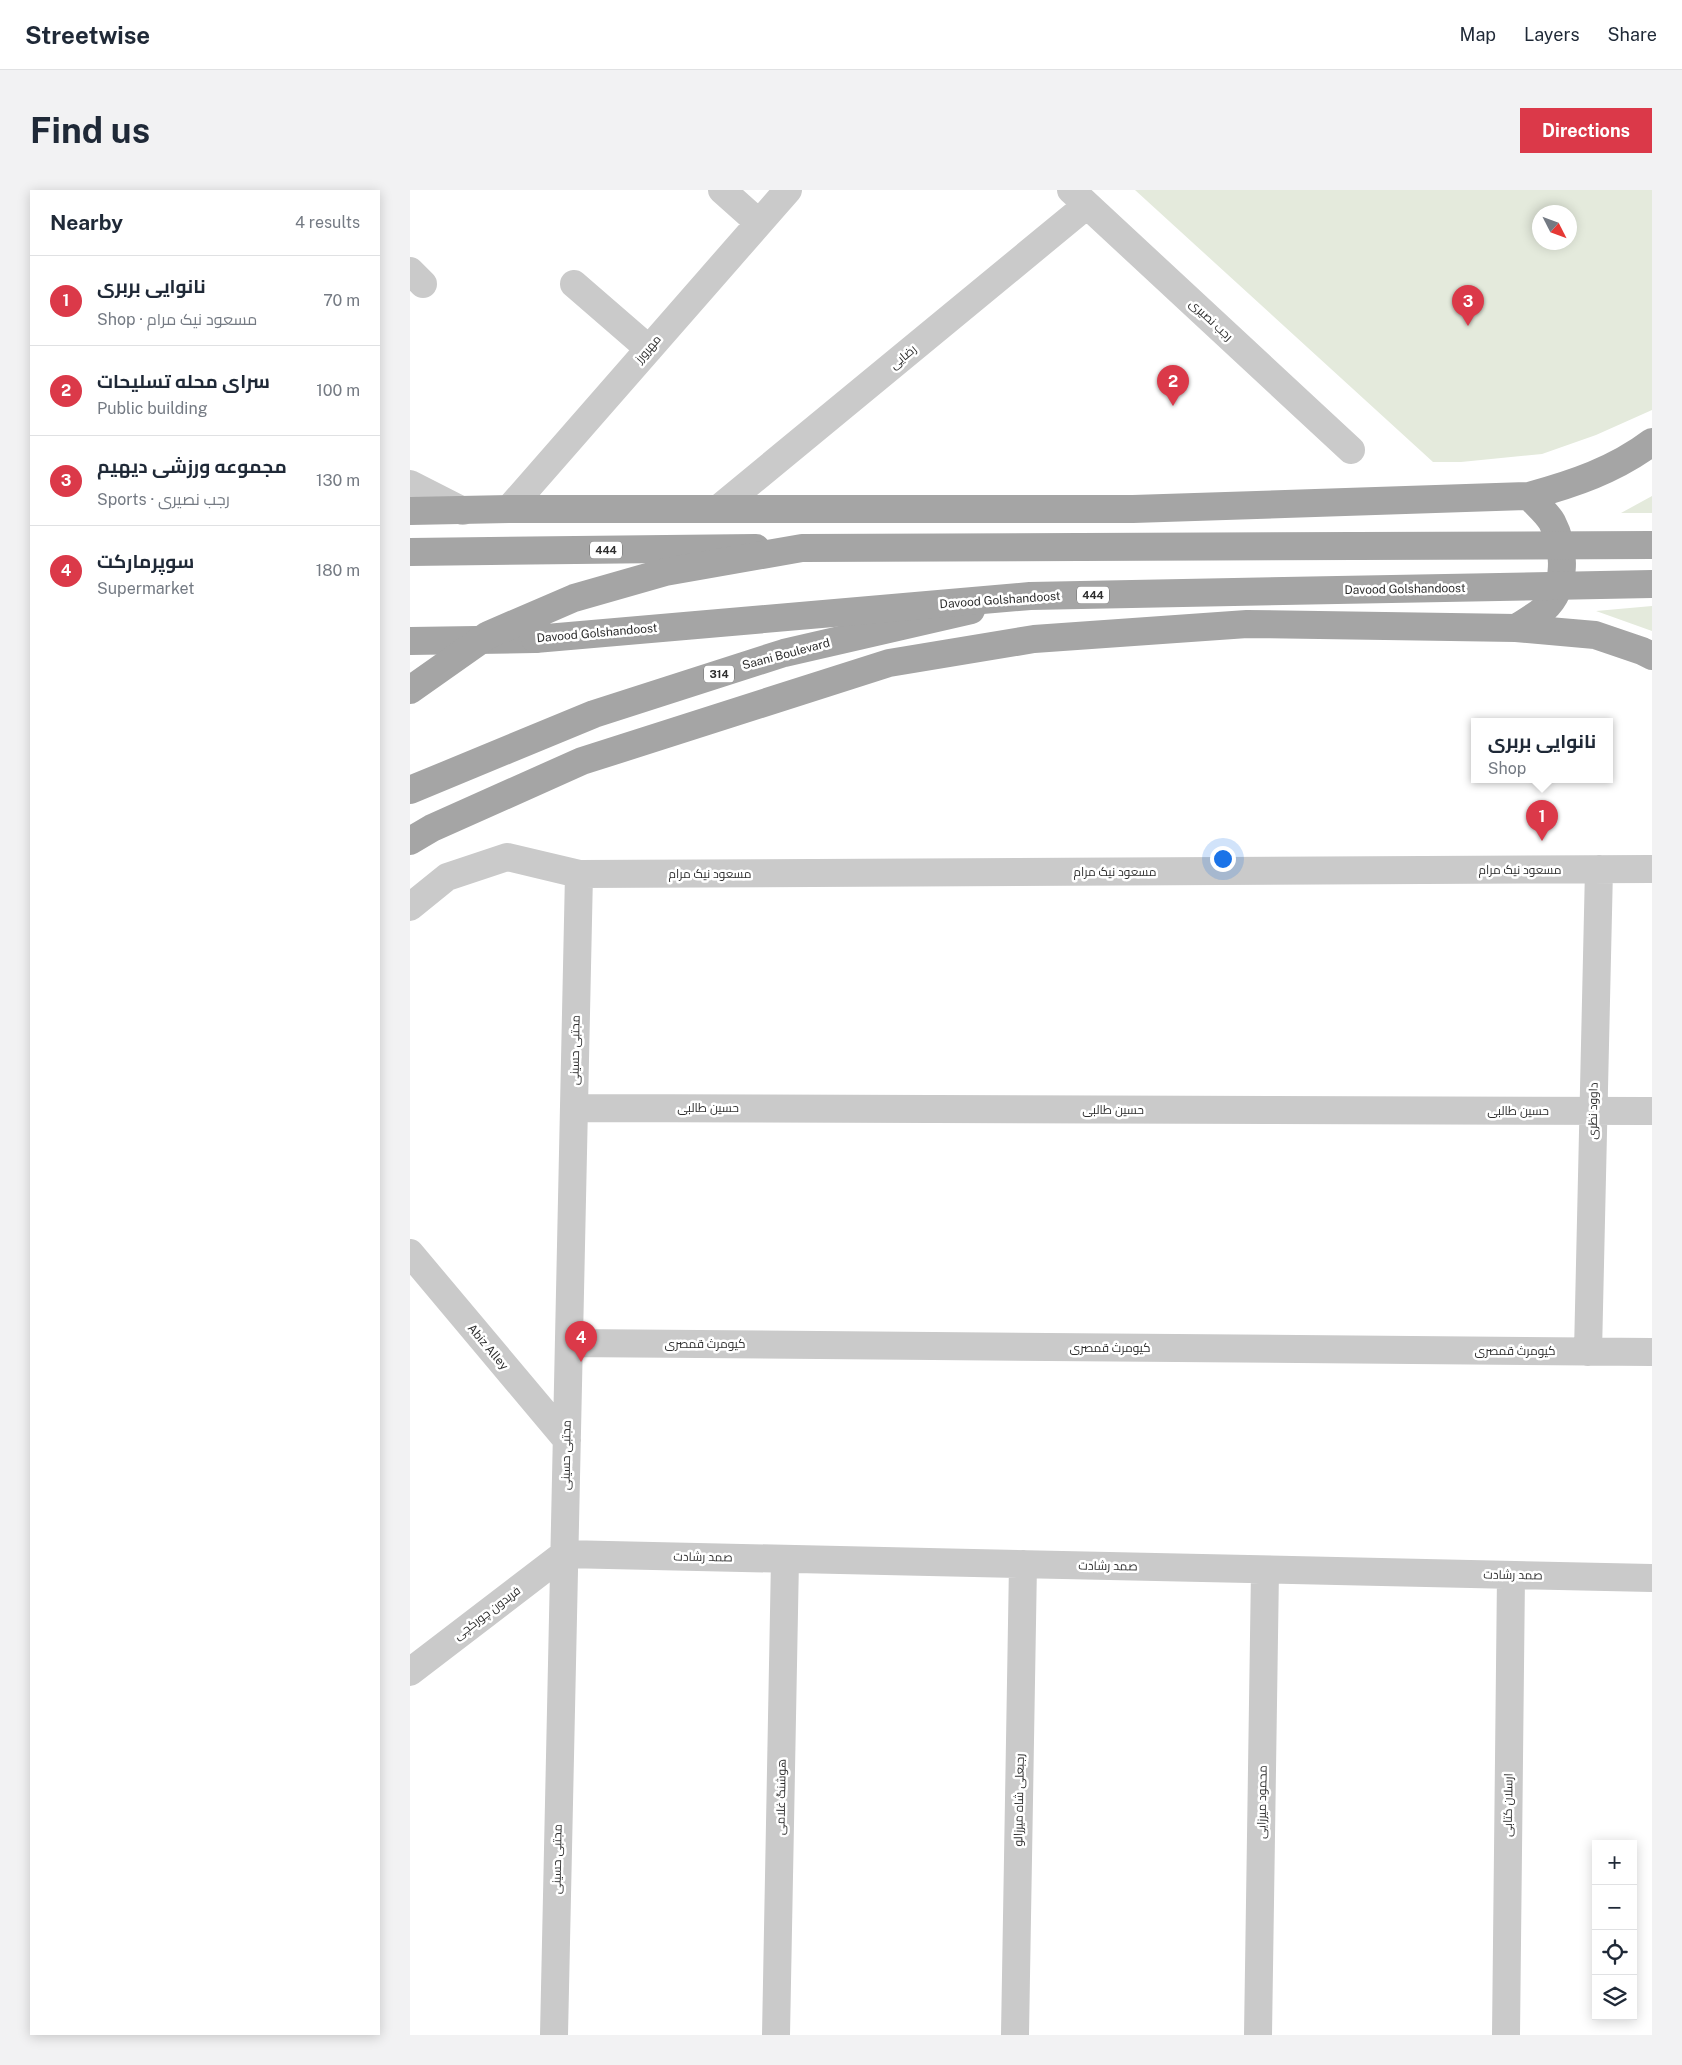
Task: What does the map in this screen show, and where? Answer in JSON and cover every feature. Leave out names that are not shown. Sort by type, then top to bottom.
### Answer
[{"type":"main road","points":[[410,511],[509,509],[1133,509],[1529,496],[1576,483],[1617,465],[1652,442]]},
{"type":"main road","points":[[1516,628],[1545,608],[1554,596],[1562,576],[1562,550],[1552,521],[1529,496]]},
{"type":"main road","name":"444","points":[[410,552],[802,548],[1652,545]]},
{"type":"main road","points":[[410,690],[488,635],[574,598],[665,572],[802,548]]},
{"type":"main road","name":"Davood Golshandoost","points":[[410,641],[535,639],[1030,596],[1652,584]]},
{"type":"main road","name":"Saani Boulevard","points":[[414,788],[594,714],[784,653],[1030,596]]},
{"type":"main road","points":[[410,841],[432,828],[582,761],[889,663],[1034,639],[1247,624],[1516,628],[1595,635],[1652,656]]},
{"type":"street","points":[[722,190],[759,223]]},
{"type":"street","name":"مهرورز","points":[[509,509],[788,190]]},
{"type":"street","name":"رجب نصیری","points":[[1079,198],[1351,450]]},
{"type":"street","name":"رضایی","points":[[718,509],[1079,198]]},
{"type":"street","points":[[574,284],[649,349]]},
{"type":"street","points":[[410,484],[463,510]]},
{"type":"street","name":"مسعود نیک مرام","points":[[410,907],[447,877],[507,857],[579,874],[1652,869]]},
{"type":"street","name":"داوود نظری","points":[[1588,1352],[1599,869]]},
{"type":"street","name":"مجتبی حسینی","points":[[554,2035],[579,874]]},
{"type":"street","name":"حسین طالبی","points":[[574,1108],[1652,1111]]},
{"type":"street","name":"Abiz Alley","points":[[410,1253],[567,1440]]},
{"type":"street","name":"کیومرث قمصری","points":[[569,1343],[1652,1352]]},
{"type":"street","name":"صمد رشادت","points":[[564,1554],[1652,1578]]},
{"type":"street","name":"فریدون چورکچی","points":[[410,1672],[564,1554]]},
{"type":"street","name":"هوشنگ غلامی","points":[[776,2035],[785,1559]]},
{"type":"street","name":"رجبعلی شاه میرزالو","points":[[1015,2035],[1023,1564]]},
{"type":"street","name":"محمود میرزایی","points":[[1258,2035],[1265,1570]]},
{"type":"street","name":"ارسلان کتابی","points":[[1506,2035],[1511,1575]]},
{"type":"shaded area","points":[[1135,190],[1652,190],[1652,410],[1596,435],[1542,454],[1461,462],[1433,462]]},
{"type":"shaded area","points":[[1652,496],[1652,513],[1621,513]]},
{"type":"shaded area","points":[[1652,606],[1652,631],[1596,611]]},
{"type":"place","name":"مجموعه ورزشی دیهیم","points":[[1468,326]]},
{"type":"place","name":"سرای محله تسلیحات","points":[[1173,406]]},
{"type":"place","name":"نانوایی بربری","points":[[1542,841]]},
{"type":"place","name":"سوپرمارکت","points":[[581,1362]]}]
